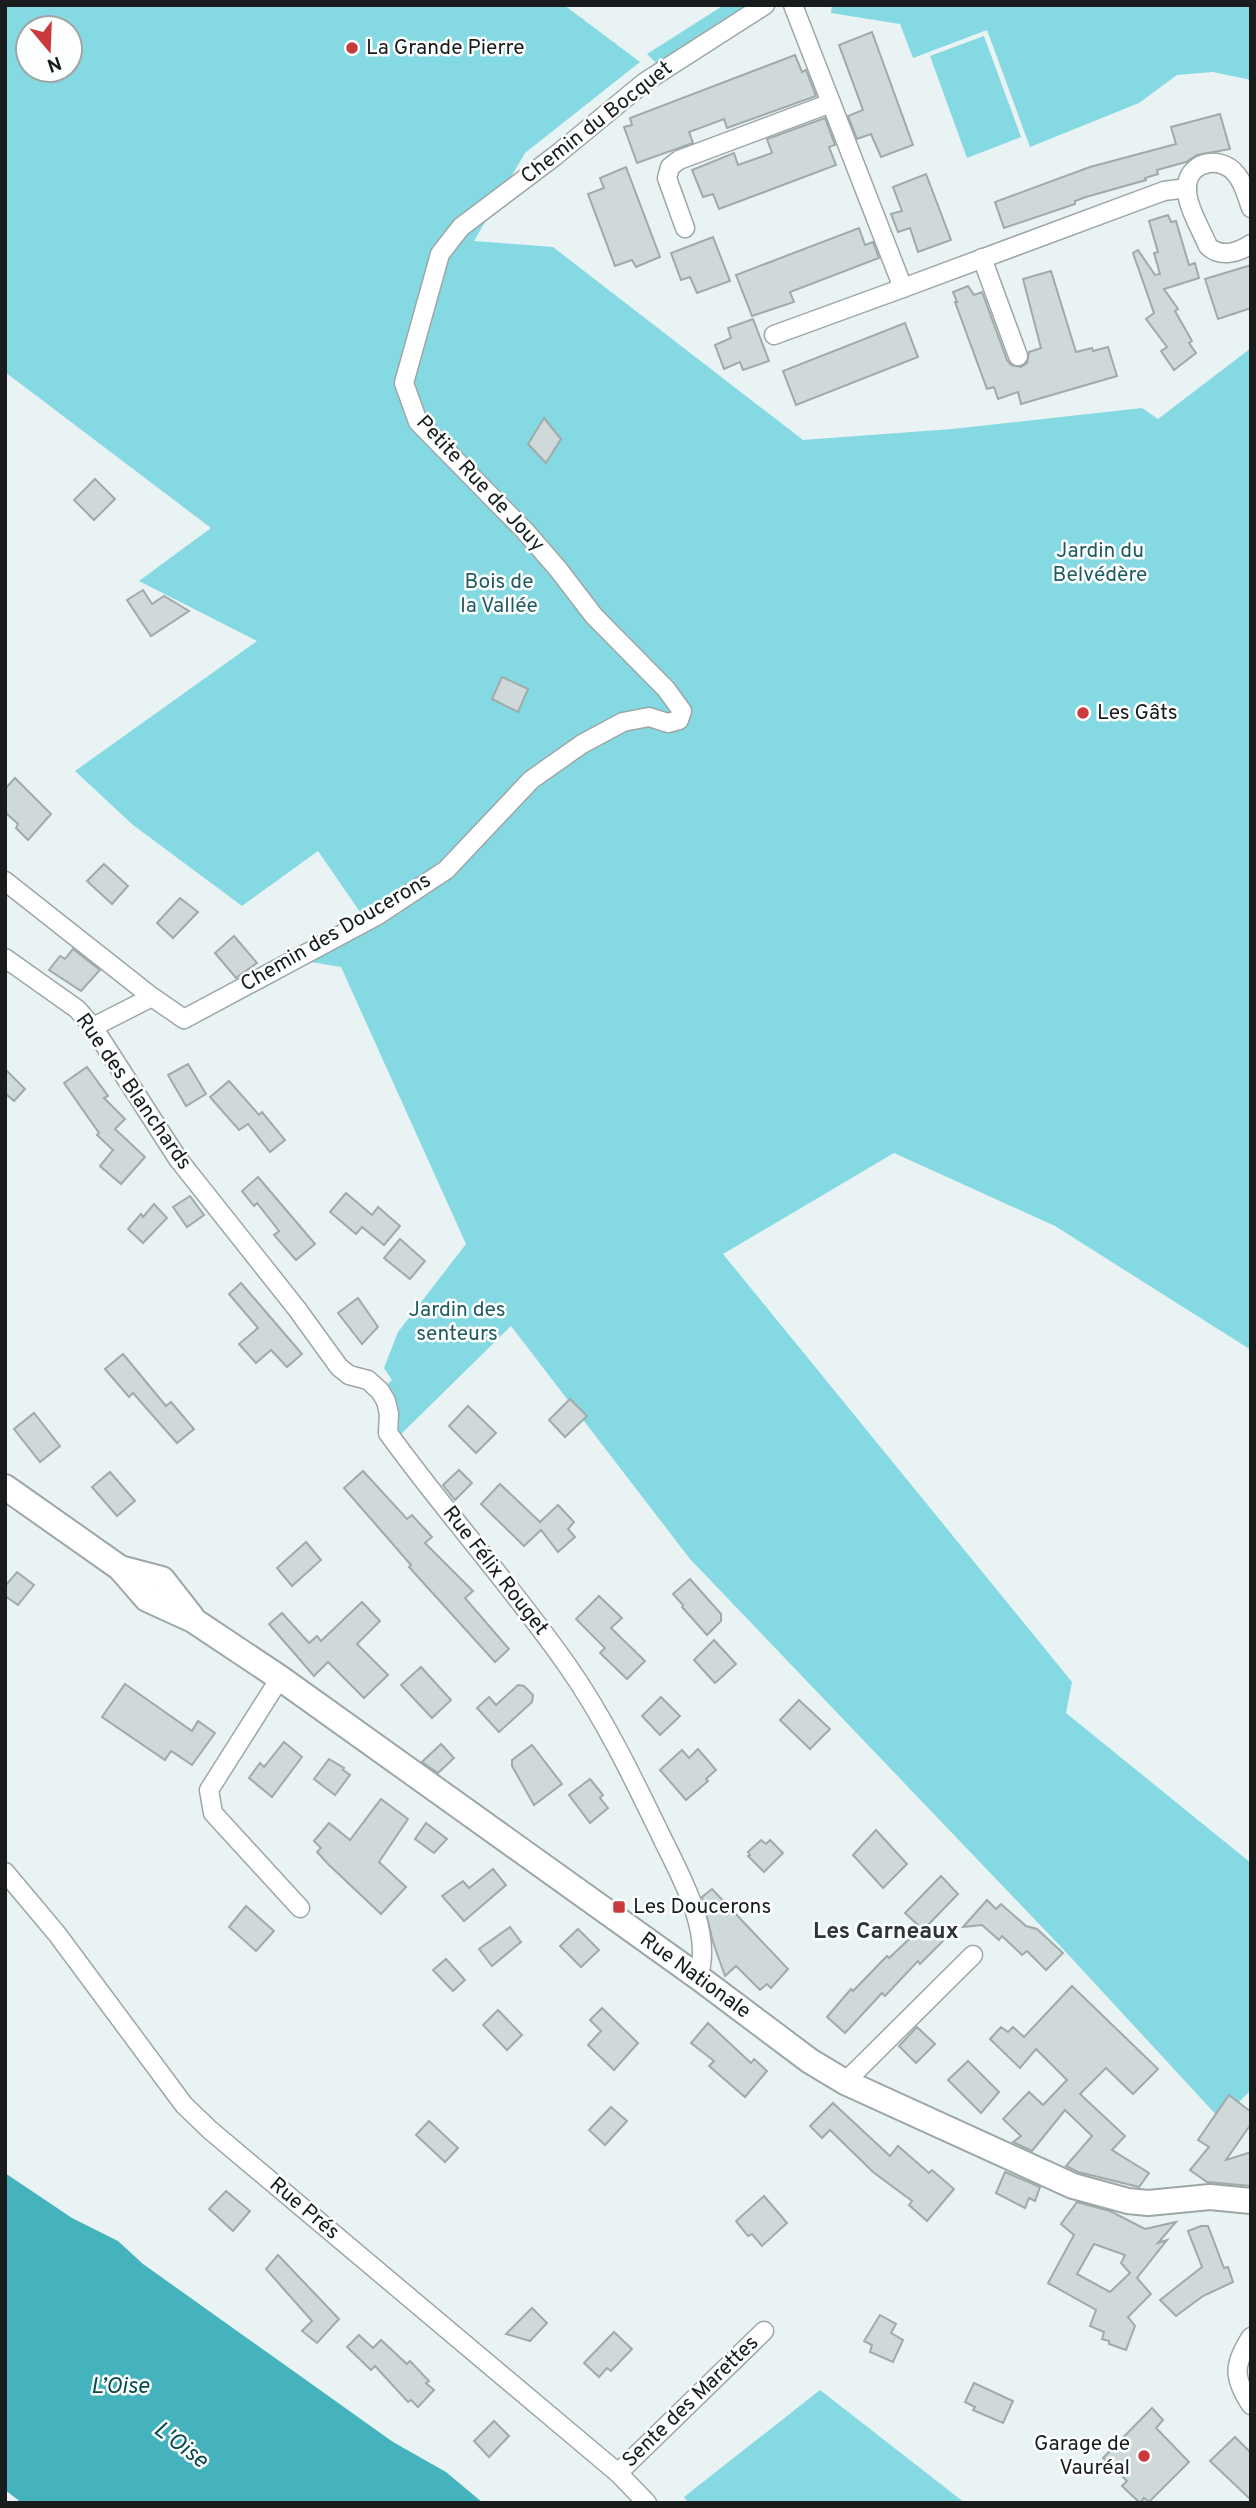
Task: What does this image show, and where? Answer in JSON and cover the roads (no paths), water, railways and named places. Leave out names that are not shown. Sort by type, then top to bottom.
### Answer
[{"type":"street","name":"Chemin du Bocquet","points":[[440,254],[461,227],[555,156],[645,82],[765,5]]},
{"type":"street","points":[[793,5],[903,288]]},
{"type":"street","points":[[685,228],[667,178],[670,167],[679,160],[831,103]]},
{"type":"street","points":[[1251,208],[1238,175],[1221,163],[1207,163],[1191,172],[1187,188],[1208,247],[1213,252],[1232,253],[1251,244]]},
{"type":"street","points":[[774,335],[1164,191],[1187,188]]},
{"type":"street","name":"Petite Rue de Jouy","points":[[440,254],[404,383],[418,422],[525,531],[594,616],[666,689],[682,711]]},
{"type":"street","points":[[982,258],[1018,356]]},
{"type":"street","name":"Chemin des Doucerons","points":[[152,997],[184,1019],[377,915],[446,870],[531,780],[582,744],[623,722],[649,716],[668,723],[679,720],[682,711]]},
{"type":"street","points":[[5,881],[152,997]]},
{"type":"street","name":"Rue des Blanchards","points":[[5,958],[77,1009],[93,1027],[178,1159],[218,1211]]},
{"type":"street","name":"Rue des Blanchards","points":[[93,1027],[152,997]]},
{"type":"street","name":"Rue Félix Rouget","points":[[218,1211],[340,1367],[349,1375],[368,1380],[380,1391],[389,1414],[388,1433],[515,1592],[569,1668],[608,1735],[685,1885],[704,1946],[698,1977]]},
{"type":"street","name":"Rue Nationale","points":[[5,1487],[120,1569],[162,1579],[193,1620],[280,1678],[698,1977],[810,2061],[845,2082],[1073,2186],[1128,2201],[1148,2203],[1210,2197],[1251,2201]]},
{"type":"street","points":[[280,1678],[208,1790],[213,1813],[300,1909]]},
{"type":"street","name":"Rue Prés","points":[[5,1872],[57,1934],[184,2105],[210,2130],[618,2473],[647,2503]]},
{"type":"street","points":[[845,2082],[973,1955]]},
{"type":"street","name":"Sente des Marettes","points":[[618,2473],[764,2331]]},
{"type":"street","points":[[1251,2337],[1238,2358],[1237,2376],[1251,2405]]},
{"type":"water","name":"L’Oise","points":[[5,2173],[72,2218],[118,2241],[143,2264],[393,2442],[446,2472],[483,2503],[22,2503],[5,2490]]},
{"type":"place","name":"La Grande Pierre","points":[[352,48]]},
{"type":"place","name":"Les Gâts","points":[[1083,713]]},
{"type":"place","name":"Les Doucerons","points":[[619,1907]]},
{"type":"place","name":"Garage de Vauréal","points":[[1144,2456]]},
{"type":"district","name":"Les Carneaux","points":[[886,1932]]},
{"type":"park label","name":"Jardin du Belvédère","points":[[1100,563]]},
{"type":"park label","name":"Bois de la Vallée","points":[[499,594]]},
{"type":"park label","name":"Jardin des senteurs","points":[[457,1322]]},
{"type":"water label","name":"L'Oise","points":[[180,2446]]}]
